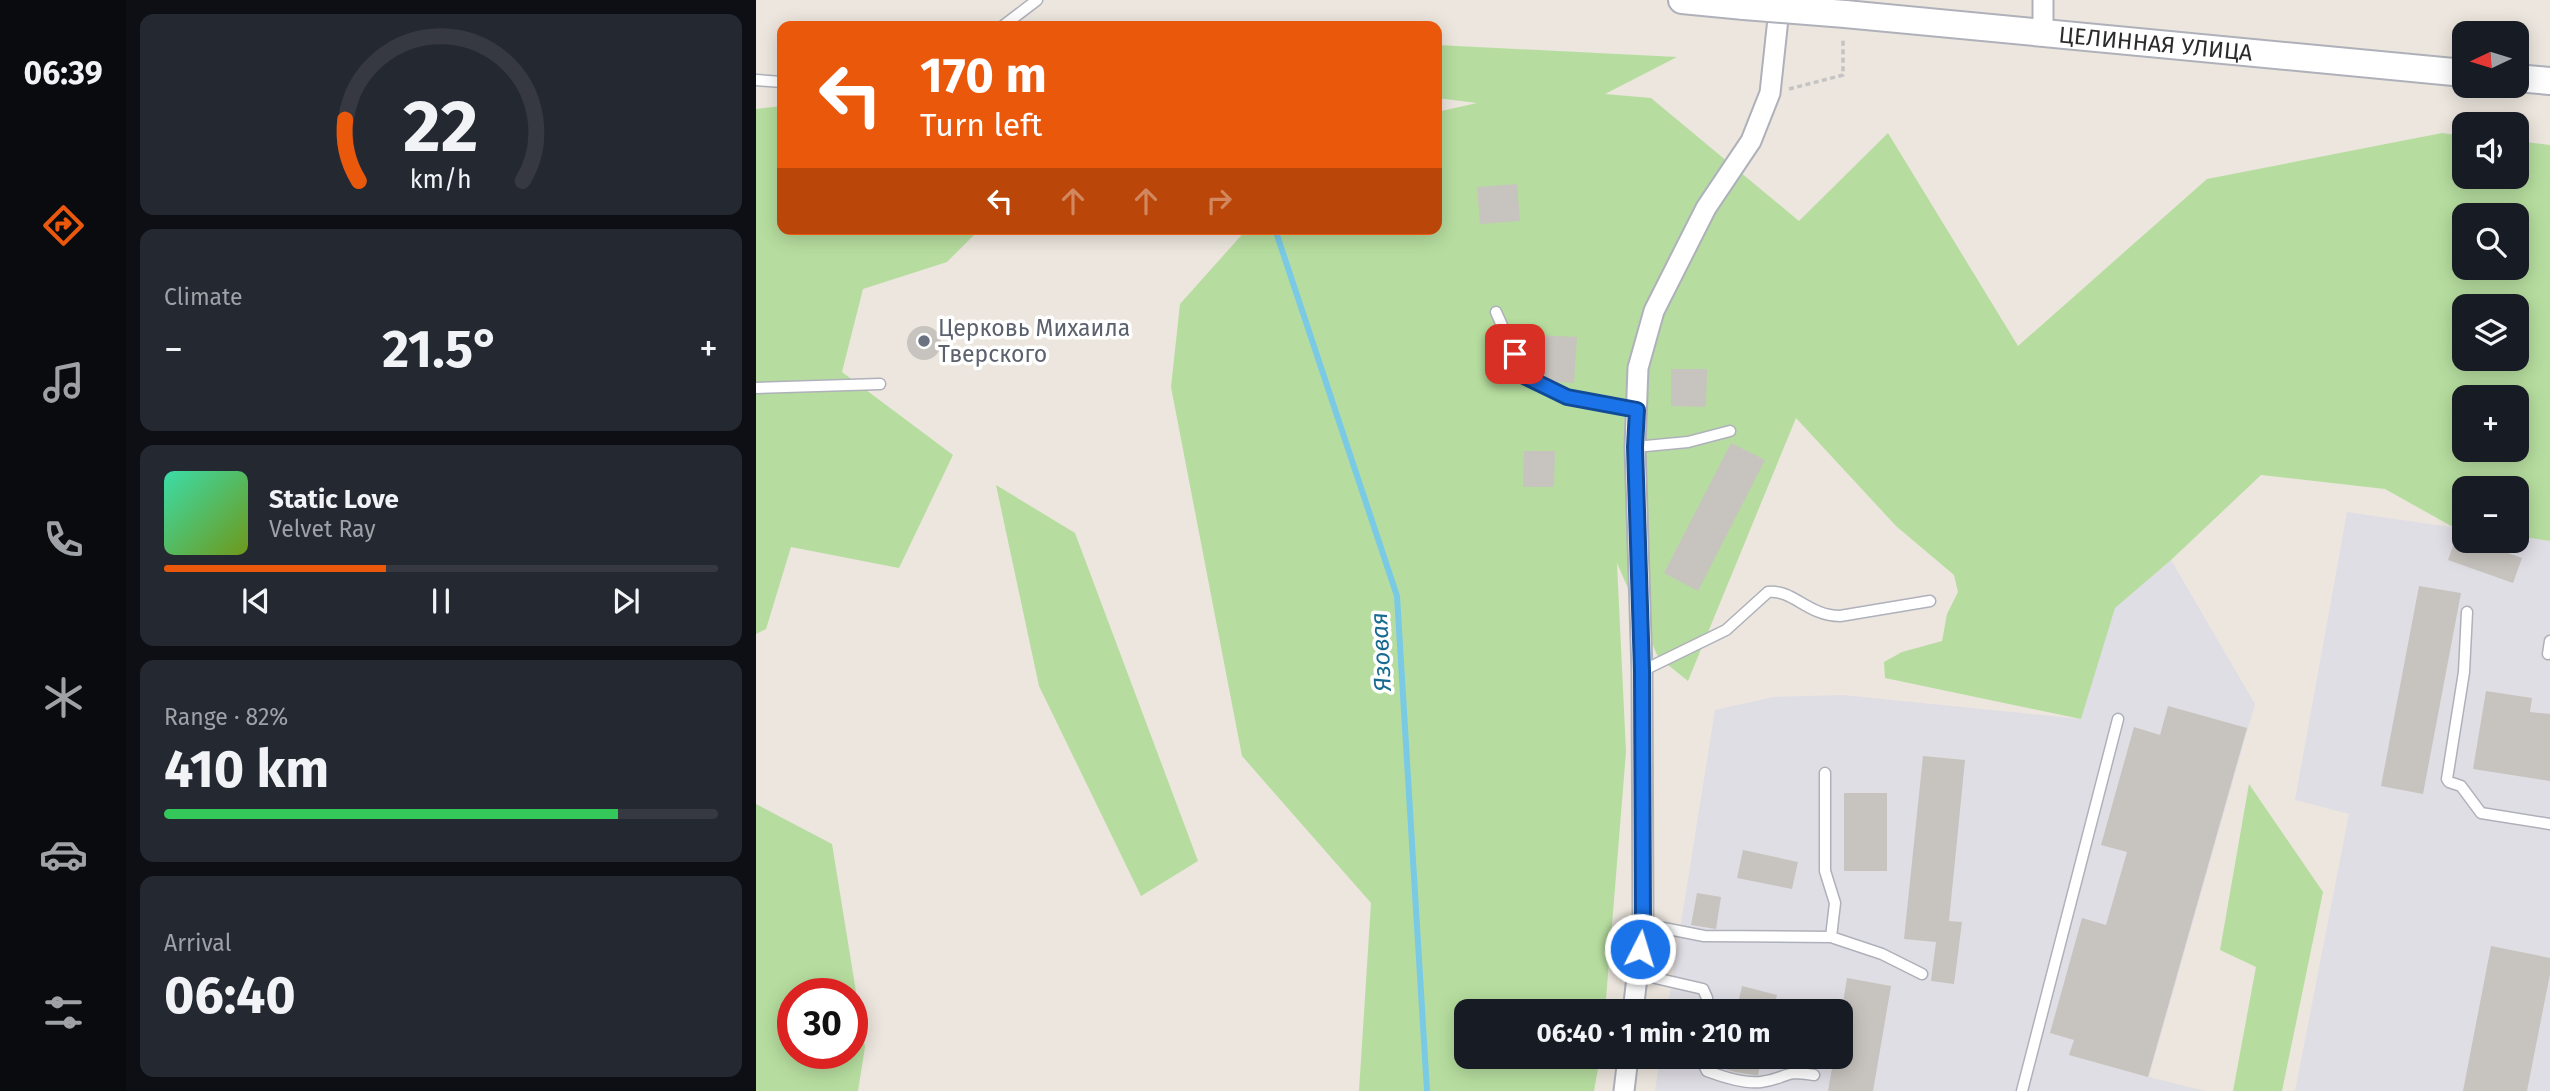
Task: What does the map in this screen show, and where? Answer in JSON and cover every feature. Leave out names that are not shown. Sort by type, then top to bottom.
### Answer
[{"type":"main road","name":"ЦЕЛИННАЯ УЛИЦА","points":[[1682,0],[1744,6],[1844,27],[2043,34],[2452,72]]},
{"type":"main road","points":[[2529,79],[2550,81]]},
{"type":"street","points":[[1634,999],[1643,923],[1642,671],[1635,447],[1638,369],[1654,311],[1706,208],[1751,141],[1770,93],[1780,0]]},
{"type":"street","points":[[2043,0],[2043,34]]},
{"type":"street","points":[[1625,1091],[1627,1069]]},
{"type":"lane","points":[[1010,21],[1037,0]]},
{"type":"lane","points":[[756,80],[777,82]]},
{"type":"lane","points":[[1496,312],[1524,376],[1567,397],[1637,410]]},
{"type":"lane","points":[[756,388],[880,384]]},
{"type":"lane","points":[[1635,447],[1688,442],[1730,431]]},
{"type":"lane","points":[[1642,671],[1726,630],[1768,592],[1784,593],[1826,616],[1930,601]]},
{"type":"lane","points":[[2467,612],[2464,672],[2447,779],[2461,786],[2481,813],[2550,824]]},
{"type":"lane","points":[[2548,653],[2550,641]]},
{"type":"lane","points":[[2022,1091],[2118,719]]},
{"type":"lane","points":[[1825,773],[1825,871],[1835,903],[1831,937]]},
{"type":"lane","points":[[1643,923],[1704,936],[1831,937],[1882,954],[1922,974]]},
{"type":"lane","points":[[1637,974],[1703,989],[1707,999]]},
{"type":"lane","points":[[1706,1069],[1751,1082],[1762,1082],[1790,1072],[1815,1075]]},
{"type":"path","points":[[1770,93],[1843,75],[1844,27]]},
{"type":"shaded area","points":[[2347,512],[2452,527],[2452,553],[2529,553],[2529,538],[2550,541],[2550,1091],[2295,1091],[2349,814],[2295,800]]},
{"type":"shaded area","points":[[2171,560],[2255,704],[2149,1077],[2205,1091],[1655,1091],[1658,1069],[1853,1069],[1853,999],[1669,999],[1715,710],[1773,697],[1843,695],[2081,719],[2114,608]]},
{"type":"green space","points":[[1442,45],[1677,57],[1605,94],[1651,98],[1799,221],[1888,133],[2018,346],[2207,179],[2442,133],[2452,134],[2452,189],[2529,189],[2529,142],[2550,145],[2550,541],[2529,538],[2529,476],[2452,476],[2452,526],[2385,489],[2261,475],[2171,560],[2115,608],[2081,719],[1885,678],[1884,662],[1902,652],[1942,641],[1947,614],[1958,592],[1954,575],[1896,526],[1796,418],[1688,681],[1658,657],[1617,563],[1626,752],[1606,999],[1454,999],[1454,1069],[1598,1069],[1594,1091],[1359,1091],[1371,903],[1242,756],[1171,387],[1180,304],[1242,235],[1442,235],[1442,111],[1477,103],[1442,99]]},
{"type":"green space","points":[[777,107],[777,235],[974,235],[947,262],[863,289],[842,372],[953,455],[899,568],[791,547],[766,629],[756,634],[756,109]]},
{"type":"green space","points":[[996,485],[1075,533],[1198,861],[1141,896],[1039,686]]},
{"type":"green space","points":[[2249,784],[2323,892],[2282,1091],[2233,1091],[2256,967],[2220,950]]},
{"type":"green space","points":[[756,804],[832,844],[854,978],[777,978],[777,1069],[862,1069],[858,1091],[756,1091]]},
{"type":"building","points":[[1517,184],[1520,221],[1480,224],[1477,187]]},
{"type":"building","name":"Церковь Михаила Тверского","points":[[924,326],[936,331],[941,343],[936,355],[924,360],[912,355],[907,343],[912,331]]},
{"type":"building","points":[[1537,335],[1577,337],[1574,383],[1554,382],[1535,372]]},
{"type":"building","points":[[1671,369],[1707,369],[1706,407],[1671,406]]},
{"type":"building","points":[[1731,443],[1765,460],[1698,591],[1664,573]]},
{"type":"building","points":[[1524,451],[1555,451],[1554,487],[1523,487]]},
{"type":"building","points":[[2452,549],[2452,553],[2508,553],[2522,558],[2513,583],[2448,560]]},
{"type":"building","points":[[2419,586],[2461,593],[2423,794],[2381,786]]},
{"type":"building","points":[[2486,691],[2532,698],[2530,712],[2550,714],[2550,781],[2473,769]]},
{"type":"building","points":[[2168,706],[2247,728],[2148,1077],[2069,1055],[2074,1040],[2050,1033],[2082,918],[2106,925],[2127,852],[2101,845],[2134,727],[2160,735]]},
{"type":"building","points":[[1923,756],[1965,760],[1949,921],[1962,922],[1954,984],[1931,981],[1936,942],[1904,939]]},
{"type":"building","points":[[1844,793],[1887,793],[1887,871],[1844,871]]},
{"type":"building","points":[[1743,850],[1798,862],[1792,889],[1737,878]]},
{"type":"building","points":[[1697,893],[1721,897],[1716,929],[1691,925]]},
{"type":"building","points":[[2491,946],[2550,958],[2550,974],[2527,1091],[2463,1091]]},
{"type":"building","points":[[1847,978],[1891,986],[1873,1091],[1828,1091],[1832,1069],[1853,1069],[1853,999],[1844,999]]},
{"type":"building","points":[[1742,986],[1777,995],[1776,999],[1739,999]]},
{"type":"building","points":[[1725,1069],[1759,1069],[1758,1075]]},
{"type":"waterway","name":"Язовая","points":[[1277,235],[1397,596],[1427,1091]]},
{"type":"place","name":"Церковь Михаила Тверского","points":[[924,341]]},
{"type":"route","points":[[1515,354],[1524,376],[1567,397],[1637,410],[1635,447],[1643,769],[1643,923],[1640,949]]}]
